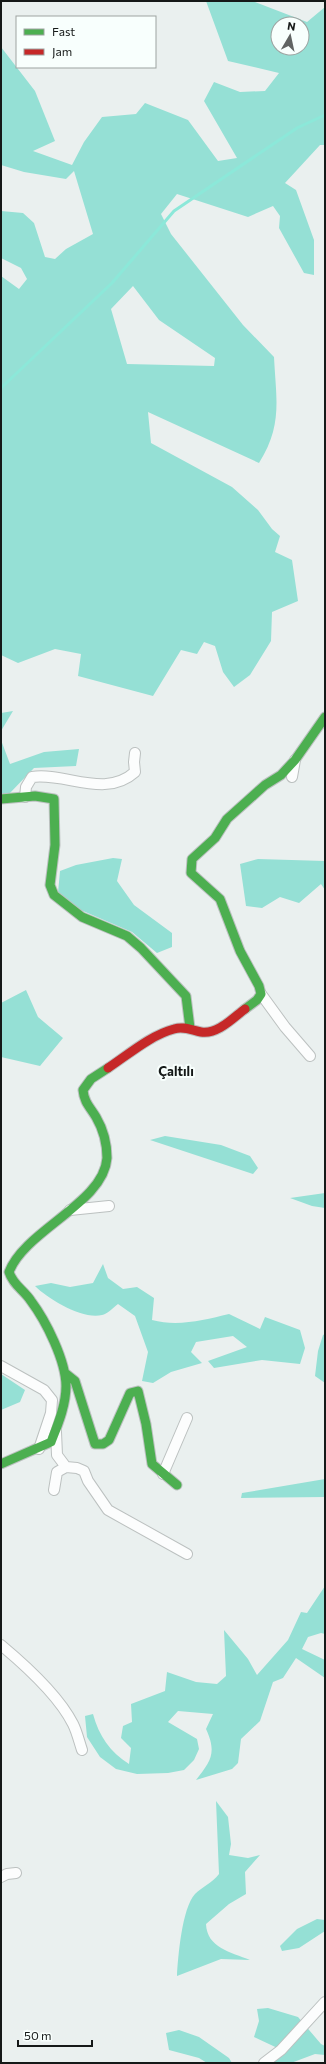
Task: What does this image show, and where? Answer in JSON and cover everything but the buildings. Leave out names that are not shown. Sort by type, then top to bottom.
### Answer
[{"type":"street","points":[[310,1056],[285,1027],[261,994],[259,986],[240,951],[220,899],[191,873],[190,865],[197,853],[215,838],[227,819],[265,785],[281,775],[295,760],[325,717]]},
{"type":"street","points":[[25,797],[26,787],[32,777],[46,775],[97,784],[126,780],[135,772],[135,754]]},
{"type":"street","points":[[292,777],[295,760]]},
{"type":"street","points":[[1,799],[35,796],[54,799],[55,845],[50,885],[54,895],[82,917],[127,936],[141,948],[186,996],[190,1028]]},
{"type":"street","points":[[1,1464],[39,1449],[51,1442],[56,1430],[66,1385],[65,1373],[46,1327],[31,1299],[14,1283],[9,1272],[12,1263],[27,1248],[91,1193],[103,1174],[107,1156],[104,1133],[95,1116],[83,1101],[82,1090],[91,1079],[163,1032],[176,1028],[190,1028],[201,1032],[213,1032],[257,1000],[261,994]]},
{"type":"street","points":[[70,1210],[109,1206]]},
{"type":"street","points":[[1,1366],[44,1390],[52,1400],[51,1413],[39,1449]]},
{"type":"street","points":[[65,1373],[75,1380],[95,1444],[103,1444],[109,1440],[130,1392],[138,1391],[146,1424],[152,1464],[176,1485]]},
{"type":"street","points":[[163,1474],[187,1418]]},
{"type":"street","points":[[56,1430],[57,1456],[66,1467]]},
{"type":"street","points":[[54,1490],[57,1472],[66,1467],[77,1468],[84,1471],[88,1481],[108,1510],[186,1554]]},
{"type":"street","points":[[1,1645],[23,1664],[63,1707],[74,1724],[82,1750]]},
{"type":"street","points":[[1,1877],[7,1874],[16,1873]]},
{"type":"street","points":[[264,2063],[281,2050],[325,2002]]},
{"type":"green space","points":[[206,1],[255,2],[291,16],[270,16],[270,56],[310,56],[310,20],[325,7],[325,145],[320,145],[285,183],[296,190],[314,240],[314,275],[304,273],[279,228],[280,216],[273,206],[248,217],[177,194],[161,214],[171,234],[243,325],[274,357],[276,412],[272,436],[259,463],[148,412],[151,443],[232,487],[258,510],[272,529],[280,536],[275,552],[292,560],[298,601],[272,612],[271,641],[250,675],[234,687],[223,672],[215,646],[204,642],[197,654],[181,650],[153,696],[78,676],[81,654],[55,649],[18,663],[1,655],[1,276],[19,289],[27,279],[21,268],[1,258],[1,211],[23,213],[34,223],[45,257],[55,259],[66,249],[93,234],[74,171],[66,179],[24,172],[1,165],[1,47],[35,91],[55,141],[33,151],[72,165],[84,142],[102,117],[136,114],[145,103],[188,120],[218,161],[237,158],[204,101],[214,82],[240,92],[265,91],[279,73],[228,61]],"holes":[[[133,286],[159,320],[215,358],[214,366],[127,364],[111,309]]]},
{"type":"green space","points":[[13,711],[1,731],[1,713]]},
{"type":"green space","points":[[1,740],[10,764],[44,752],[79,749],[76,766],[34,768],[9,794],[1,794]]},
{"type":"green space","points":[[113,858],[122,859],[117,881],[134,905],[172,933],[172,947],[157,953],[132,932],[76,908],[58,893],[60,871],[76,865]]},
{"type":"green space","points":[[258,859],[325,861],[325,890],[321,884],[299,903],[280,897],[262,908],[246,906],[240,864]]},
{"type":"green space","points":[[26,990],[38,1017],[63,1038],[40,1066],[1,1057],[1,1003]]},
{"type":"green space","points":[[165,1136],[221,1145],[250,1156],[258,1168],[253,1174],[150,1140]]},
{"type":"green space","points":[[325,1193],[325,1208],[312,1206],[290,1198]]},
{"type":"green space","points":[[103,1264],[108,1278],[123,1289],[137,1287],[154,1298],[152,1320],[181,1323],[229,1314],[260,1329],[265,1317],[300,1330],[305,1348],[300,1364],[262,1360],[214,1368],[208,1361],[247,1347],[233,1336],[196,1342],[191,1352],[202,1363],[171,1372],[153,1383],[142,1381],[148,1352],[135,1316],[118,1304],[110,1311],[102,1315],[94,1316],[85,1314],[66,1307],[48,1297],[35,1286],[51,1283],[70,1287],[93,1283]]},
{"type":"green space","points":[[325,1334],[325,1383],[315,1376],[318,1351],[323,1335]]},
{"type":"green space","points":[[1,1374],[25,1390],[20,1402],[1,1410]]},
{"type":"green space","points":[[325,1479],[325,1497],[241,1498],[242,1493]]},
{"type":"green space","points":[[325,1586],[325,1634],[321,1633],[308,1637],[302,1649],[325,1660],[325,1678],[296,1658],[283,1678],[273,1682],[260,1721],[241,1739],[238,1763],[232,1769],[196,1780],[209,1762],[211,1756],[211,1744],[206,1729],[213,1714],[178,1711],[168,1722],[197,1739],[199,1749],[194,1760],[184,1770],[168,1773],[137,1774],[116,1769],[100,1757],[87,1737],[85,1716],[93,1714],[98,1729],[106,1743],[116,1754],[129,1764],[131,1748],[121,1738],[123,1726],[132,1722],[131,1704],[165,1691],[167,1672],[196,1682],[217,1684],[226,1676],[224,1630],[248,1659],[257,1675],[288,1640],[301,1612],[307,1613]]},
{"type":"green space","points":[[216,1801],[228,1817],[231,1844],[229,1855],[248,1858],[260,1855],[245,1872],[246,1894],[229,1904],[206,1924],[207,1932],[215,1944],[221,1948],[250,1960],[221,1959],[177,1976],[178,1957],[187,1910],[195,1894],[219,1874]]},
{"type":"green space","points":[[317,1919],[325,1920],[325,1931],[299,1948],[282,1951],[280,1946],[297,1929]]},
{"type":"green space","points":[[268,2008],[298,2017],[321,2044],[325,2046],[325,2055],[315,2054],[291,2063],[270,2063],[286,2052],[254,2037],[259,2021],[257,2009]]},
{"type":"green space","points":[[179,2030],[199,2037],[229,2058],[232,2063],[207,2063],[199,2058],[169,2050],[166,2033]]},
{"type":"waterway","points":[[1,388],[112,283],[174,211],[297,128],[325,115]]},
{"type":"traffic: fast","points":[[245,1009],[257,1000],[261,994],[259,986],[240,951],[220,899],[191,873],[192,859],[215,838],[227,819],[265,785],[281,775],[295,760],[325,717]]},
{"type":"traffic: fast","points":[[1,799],[35,796],[54,799],[55,845],[50,885],[54,895],[82,917],[127,936],[141,948],[186,996],[190,1028]]},
{"type":"traffic: fast","points":[[1,1464],[51,1442],[63,1407],[66,1386],[63,1365],[59,1353],[49,1330],[37,1309],[16,1284],[9,1272],[18,1257],[31,1243],[79,1203],[93,1189],[103,1174],[107,1158],[103,1132],[86,1101],[83,1090],[91,1079],[108,1068]]},
{"type":"traffic: fast","points":[[65,1373],[75,1381],[95,1444],[103,1444],[109,1440],[130,1393],[138,1391],[146,1424],[152,1464],[177,1485]]},
{"type":"traffic: jam","points":[[108,1068],[140,1046],[165,1032],[181,1028],[201,1032],[213,1031],[224,1025],[245,1009]]},
{"type":"district","name":"Çaltılı","points":[[176,1071]]}]
